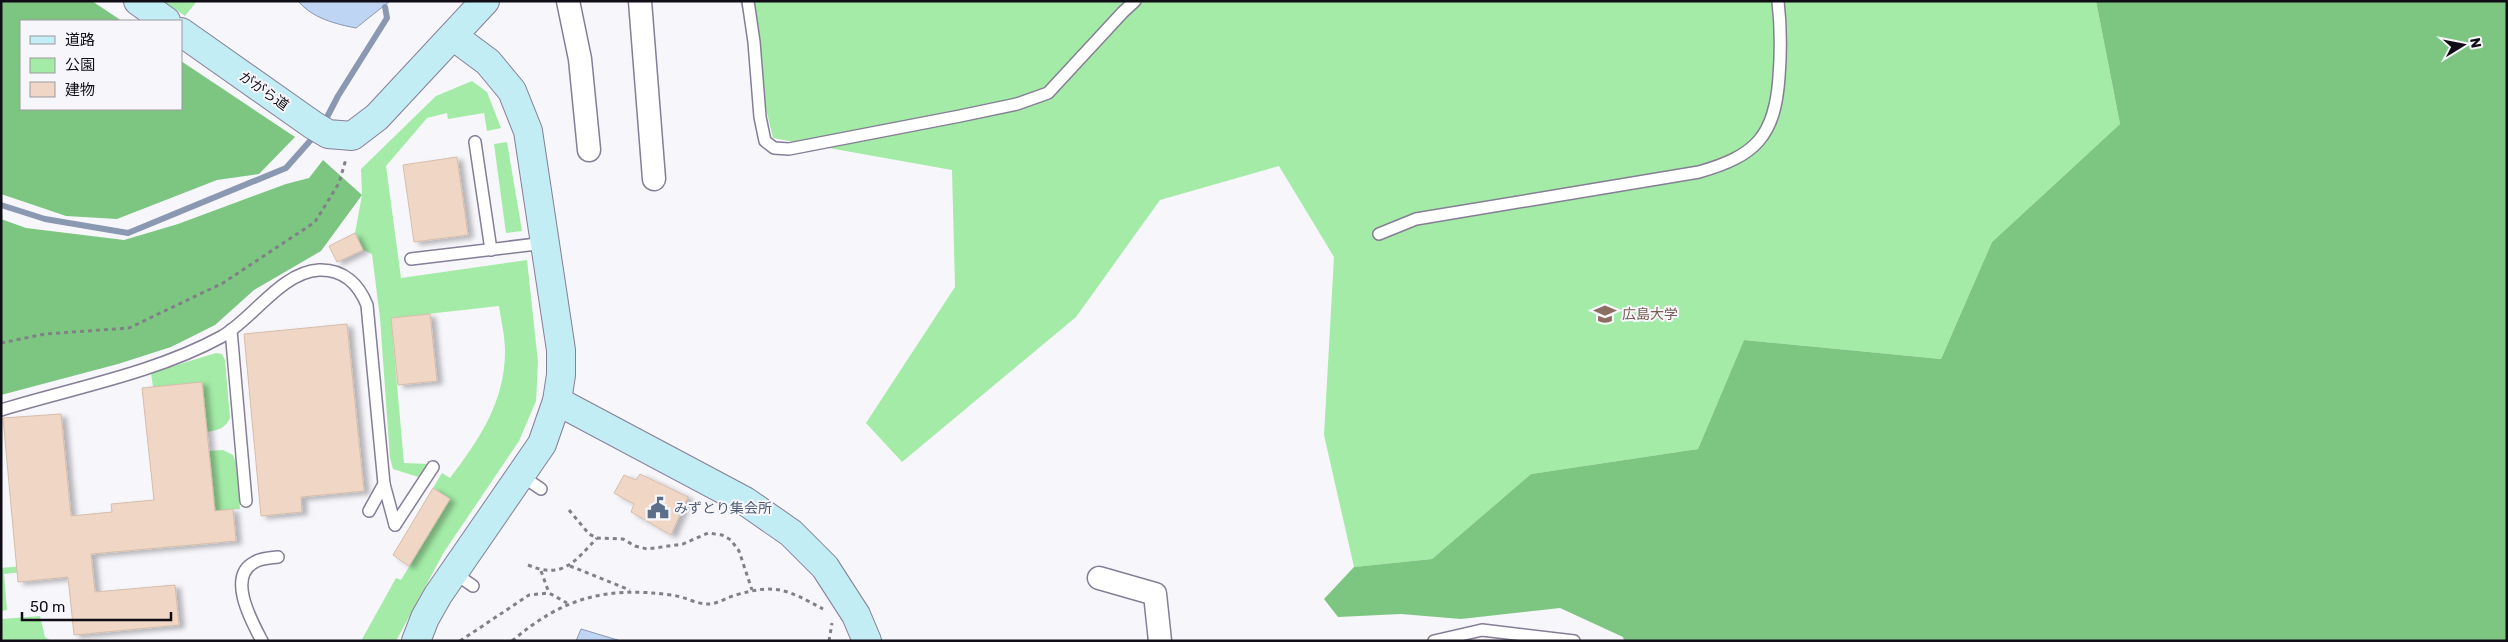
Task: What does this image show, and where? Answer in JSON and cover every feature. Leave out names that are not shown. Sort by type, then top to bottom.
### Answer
[{"type":"street","points":[[138,1],[165,20]]},
{"type":"street","points":[[331,132],[377,117],[485,1]]},
{"type":"street","points":[[568,1],[580,59],[589,150]]},
{"type":"street","points":[[640,1],[654,179]]},
{"type":"street","name":"ががら道","points":[[182,33],[331,132]]},
{"type":"street","points":[[416,641],[425,618],[463,579],[531,482],[557,401],[561,376],[560,350],[528,131],[512,90],[488,62],[453,36]]},
{"type":"street","points":[[557,401],[745,501],[791,533],[825,567],[856,615],[867,641]]},
{"type":"street","points":[[1099,578],[1155,594],[1160,641]]},
{"type":"lane","points":[[748,1],[754,42],[760,117],[765,141],[774,148],[789,149],[1008,106],[1048,93],[1122,12],[1135,1]]},
{"type":"lane","points":[[1379,234],[1416,219],[1654,180],[1726,164],[1747,152],[1761,139],[1772,122],[1778,101],[1782,41],[1778,1]]},
{"type":"lane","points":[[475,142],[491,250]]},
{"type":"lane","points":[[411,260],[545,243]]},
{"type":"lane","points":[[1,410],[193,351],[223,336],[299,274],[320,270],[337,273],[352,280],[361,290],[367,306],[384,484],[395,525],[433,468]]},
{"type":"lane","points":[[231,330],[246,501]]},
{"type":"lane","points":[[369,511],[384,484]]},
{"type":"lane","points":[[262,641],[251,622],[243,598],[242,578],[248,566],[255,561],[278,557]]},
{"type":"lane","points":[[1434,641],[1482,630],[1574,641]]},
{"type":"path","points":[[1,343],[45,334],[130,328],[223,283],[315,222],[339,183],[331,132]]},
{"type":"path","points":[[569,510],[589,534],[597,538],[623,539],[635,546],[647,549],[683,544],[708,533],[722,535],[731,540],[738,551],[752,590]]},
{"type":"path","points":[[528,565],[541,571],[554,571],[570,566],[597,538]]},
{"type":"path","points":[[570,566],[632,591]]},
{"type":"path","points":[[541,571],[550,593]]},
{"type":"path","points":[[512,641],[525,630],[568,603],[605,594],[632,591],[672,595],[706,604],[763,588],[794,594],[824,610],[828,615]]},
{"type":"path","points":[[460,641],[529,595],[550,593],[568,603]]},
{"type":"path","points":[[829,641],[833,620],[836,627]]},
{"type":"green space","points":[[1,1],[92,1],[120,20],[20,20],[20,110],[182,110],[182,62],[295,137],[259,174],[217,180],[117,219],[66,216],[1,194]]},
{"type":"green space","points":[[163,1],[197,1],[185,16]]},
{"type":"green space","name":"広島大学","points":[[740,1],[2096,1],[2120,124],[1992,242],[1941,359],[1744,340],[1698,449],[1531,474],[1432,559],[1354,567],[1324,435],[1334,257],[1279,166],[1160,200],[1076,317],[902,462],[866,423],[955,287],[952,170],[773,138]]},
{"type":"green space","points":[[2096,1],[2507,1],[2507,641],[1624,641],[1623,637],[1560,608],[1461,619],[1401,614],[1338,617],[1324,599],[1354,567],[1432,559],[1531,474],[1698,449],[1744,340],[1941,359],[1992,242],[2120,124]]},
{"type":"green space","points":[[472,81],[487,92],[501,128],[487,131],[484,113],[448,119],[447,113],[427,118],[386,166],[401,278],[527,260],[538,362],[536,401],[519,441],[444,552],[396,641],[361,641],[396,578],[401,580],[450,499],[433,488],[442,473],[450,478],[480,435],[495,404],[504,370],[505,351],[499,306],[391,318],[404,463],[428,464],[418,477],[393,469],[390,458],[380,318],[372,254],[363,250],[355,233],[362,195],[361,169],[436,96]]},
{"type":"green space","points":[[507,142],[522,231],[506,233],[494,144]]},
{"type":"green space","points":[[323,160],[362,195],[321,251],[254,290],[215,325],[171,347],[118,364],[1,395],[1,219],[26,228],[124,240],[178,224],[286,184],[309,178]]},
{"type":"green space","points":[[216,353],[222,354],[225,360],[230,418],[226,425],[215,431],[207,432],[202,382],[153,387],[151,373]]},
{"type":"green space","points":[[223,450],[233,455],[236,463],[240,509],[225,510],[216,526],[209,451]]},
{"type":"green space","points":[[43,564],[43,570],[4,574],[7,610],[1,611],[1,568]]},
{"type":"green space","points":[[40,616],[45,637],[51,641],[1,641],[1,619]]},
{"type":"water","points":[[298,1],[390,1],[356,28],[317,16]]},
{"type":"water","points":[[581,629],[621,641],[576,641]]},
{"type":"building","points":[[457,157],[468,235],[414,242],[403,165]]},
{"type":"building","points":[[355,233],[363,250],[337,262],[329,246]]},
{"type":"building","points":[[430,314],[437,381],[398,385],[391,318]]},
{"type":"building","points":[[347,324],[364,491],[301,497],[302,512],[261,516],[244,334]]},
{"type":"building","points":[[202,382],[215,511],[233,509],[236,541],[91,554],[95,592],[175,585],[179,625],[74,635],[68,577],[18,582],[3,418],[61,414],[71,516],[112,512],[111,504],[154,500],[142,388]]},
{"type":"building","name":"みずとり集会所","points":[[640,474],[688,497],[671,535],[631,512],[634,504],[614,493],[624,475],[636,480]]},
{"type":"building","points":[[433,488],[450,499],[409,566],[393,555]]},
{"type":"waterway","points":[[324,123],[338,96],[387,18],[385,7]]},
{"type":"waterway","points":[[1,205],[45,219],[128,233],[286,168],[317,133]]},
{"type":"place","name":"広島大学","points":[[1605,314]]},
{"type":"place","name":"みずとり集会所","points":[[658,508]]}]
